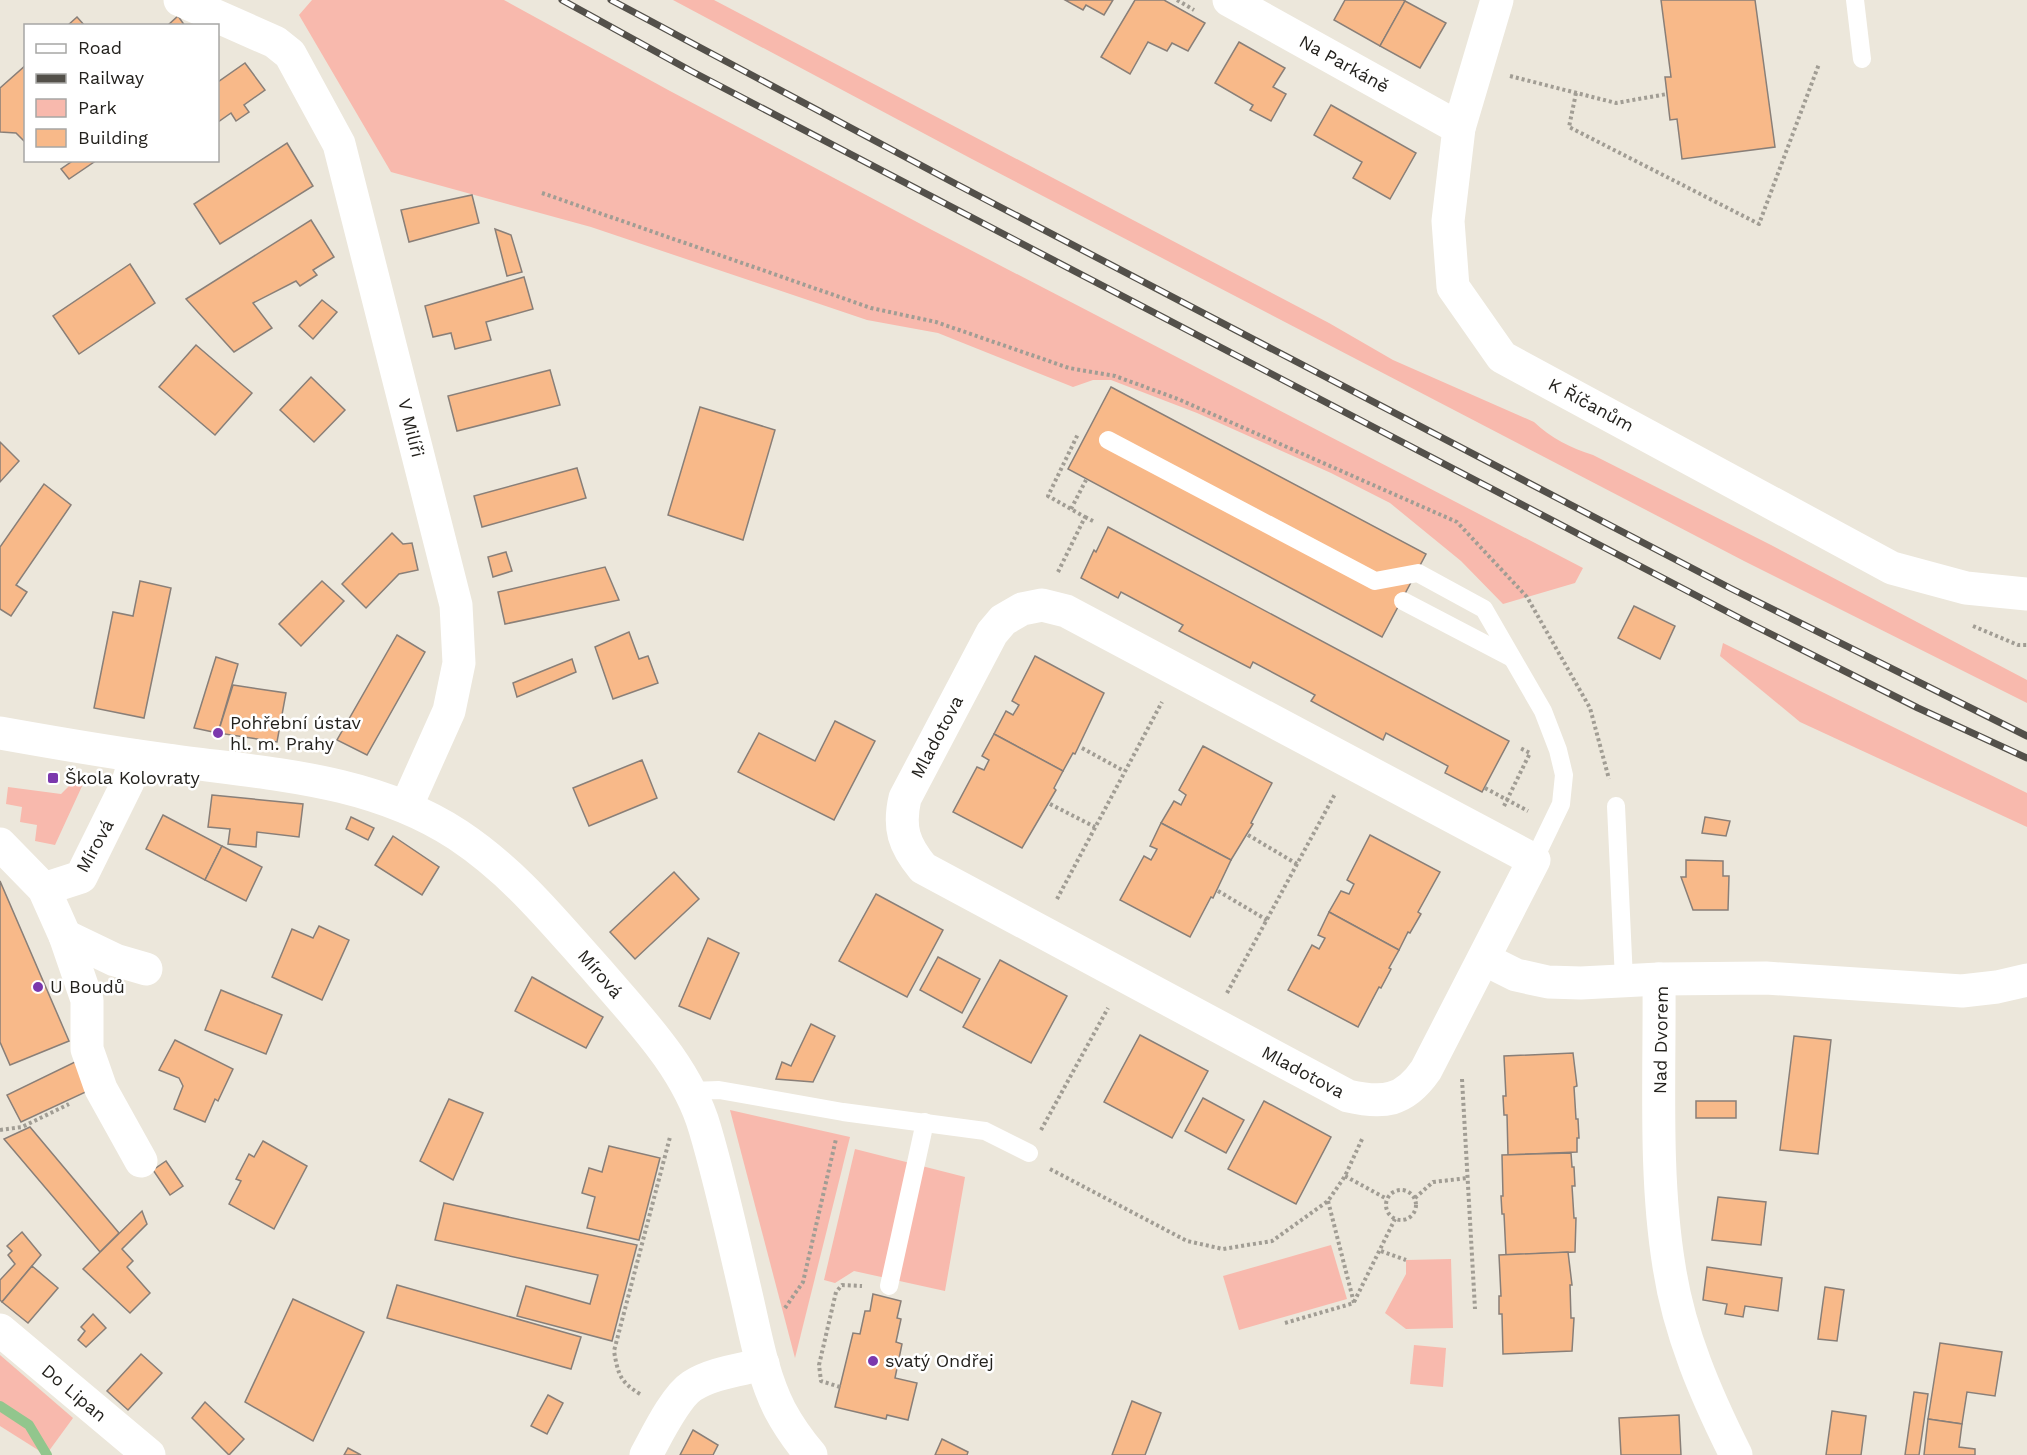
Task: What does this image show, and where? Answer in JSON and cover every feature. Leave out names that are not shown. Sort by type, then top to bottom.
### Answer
[{"type":"street","name":"V Milíři","points":[[180,0],[275,42],[290,54],[339,144],[456,605],[459,663],[449,711],[406,807]]},
{"type":"street","name":"Na Parkáně","points":[[1228,0],[1459,128]]},
{"type":"street","name":"K Říčanům","points":[[1497,0],[1459,128],[1448,221],[1453,287],[1502,357],[1892,568],[1966,588],[2027,594]]},
{"type":"street","points":[[1042,605],[1066,611],[1534,860]]},
{"type":"street","name":"Mladotova","points":[[1042,605],[1022,609],[1003,620],[992,633],[905,798],[901,813],[902,829],[909,852],[923,868],[1348,1096],[1366,1101],[1384,1101],[1403,1094],[1421,1077],[1534,860]]},
{"type":"street","name":"Mírová","points":[[0,733],[136,756],[326,781],[367,792],[406,807],[458,835],[492,859],[525,888],[643,1022],[691,1091],[711,1149],[763,1364],[780,1410],[811,1455]]},
{"type":"street","name":"Mírová","points":[[44,889],[81,877],[128,782],[136,756]]},
{"type":"street","points":[[0,844],[44,889],[65,936],[87,1000],[87,1049],[101,1089],[141,1161]]},
{"type":"street","points":[[65,936],[115,960],[146,969]]},
{"type":"street","points":[[1484,958],[1516,975],[1548,982],[1581,983],[1659,979]]},
{"type":"street","name":"Nad Dvorem","points":[[1736,1455],[1708,1400],[1689,1348],[1669,1268],[1660,1195],[1659,979],[1766,978],[1962,991],[1997,987],[2027,980]]},
{"type":"street","name":"Do Lipan","points":[[0,1330],[149,1455]]},
{"type":"street","points":[[646,1455],[669,1413],[691,1387],[712,1377],[763,1364]]},
{"type":"lane","points":[[1855,0],[1862,59]]},
{"type":"lane","points":[[1108,440],[1375,581],[1418,573],[1484,609],[1543,711],[1558,750],[1564,775],[1561,804],[1534,860]]},
{"type":"lane","points":[[1403,602],[1512,658]]},
{"type":"lane","points":[[1616,806],[1624,980]]},
{"type":"lane","points":[[691,1091],[719,1090],[843,1112],[985,1131],[1029,1153]]},
{"type":"lane","points":[[889,1286],[925,1122]]},
{"type":"path","points":[[1576,93],[1569,127],[1759,224],[1819,64]]},
{"type":"path","points":[[1477,68],[1616,103],[1667,94]]},
{"type":"path","points":[[1078,434],[1048,496],[1093,521]]},
{"type":"path","points":[[1071,509],[1086,480]]},
{"type":"path","points":[[1042,605],[1085,517]]},
{"type":"path","points":[[1041,931],[1178,671]]},
{"type":"path","points":[[1082,748],[1124,771]]},
{"type":"path","points":[[1489,836],[1530,753],[1520,748]]},
{"type":"path","points":[[1211,1023],[1352,763]]},
{"type":"path","points":[[1485,788],[1553,824]]},
{"type":"path","points":[[1050,804],[1095,827]]},
{"type":"path","points":[[1248,835],[1297,864]]},
{"type":"path","points":[[1218,891],[1267,920]]},
{"type":"path","points":[[1111,1002],[1029,1153],[1037,1163],[1187,1241],[1223,1249],[1272,1241],[1328,1201],[1345,1176],[1363,1137]]},
{"type":"path","points":[[1461,1071],[1475,1309]]},
{"type":"path","points":[[0,1130],[22,1127],[101,1089]]},
{"type":"path","points":[[783,1312],[803,1282],[843,1112]]},
{"type":"path","points":[[669,1413],[630,1388],[618,1375],[614,1351],[672,1130]]},
{"type":"path","points":[[1345,1176],[1387,1199]]},
{"type":"path","points":[[1415,1198],[1433,1182],[1468,1178]]},
{"type":"path","points":[[1398,1189],[1408,1191],[1415,1198],[1416,1209],[1410,1217],[1395,1219],[1388,1213],[1387,1199],[1398,1189]]},
{"type":"path","points":[[1328,1201],[1354,1303]]},
{"type":"path","points":[[1285,1323],[1354,1303],[1395,1219]]},
{"type":"path","points":[[1381,1251],[1406,1260]]},
{"type":"path","points":[[840,1387],[821,1381],[819,1365],[836,1292],[842,1285],[889,1286]]},
{"type":"green space","points":[[312,0],[504,0],[932,230],[1583,568],[1575,583],[1503,604],[1461,561],[1390,503],[1331,473],[1197,413],[1111,380],[1093,380],[1073,387],[938,333],[867,320],[591,227],[391,172],[299,15]]},
{"type":"green space","points":[[673,0],[714,0],[1329,323],[1393,360],[1534,422],[1562,442],[1593,455],[1771,545],[2027,680],[2027,703],[1744,561],[970,158]]},
{"type":"green space","points":[[1723,643],[2027,793],[2027,827],[1800,722],[1720,656]]},
{"type":"green space","points":[[83,784],[55,845],[35,841],[37,825],[20,822],[22,807],[6,804],[8,787],[61,794],[70,785]]},
{"type":"green space","points":[[730,1110],[850,1137],[795,1358]]},
{"type":"green space","points":[[855,1149],[965,1177],[945,1291],[854,1271],[835,1283],[824,1280]]},
{"type":"green space","points":[[1331,1245],[1347,1299],[1239,1330],[1223,1276]]},
{"type":"green space","points":[[1451,1259],[1453,1328],[1406,1329],[1385,1313],[1406,1274],[1406,1260]]},
{"type":"green space","points":[[1414,1345],[1446,1348],[1443,1387],[1410,1384]]},
{"type":"green space","points":[[0,1355],[73,1418],[46,1455],[0,1426]]},
{"type":"building","points":[[1065,0],[1113,0],[1104,15],[1086,5],[1083,10]]},
{"type":"building","points":[[1135,0],[1164,0],[1205,23],[1188,51],[1172,43],[1167,51],[1148,42],[1130,74],[1101,57]]},
{"type":"building","points":[[1345,0],[1405,1],[1380,46],[1334,20]]},
{"type":"building","points":[[1661,0],[1755,0],[1775,147],[1682,159],[1677,119],[1670,120],[1665,77],[1671,77]]},
{"type":"building","points":[[1405,1],[1446,23],[1420,68],[1380,46]]},
{"type":"building","points":[[178,16],[184,24],[169,24]]},
{"type":"building","points":[[77,17],[83,24],[69,24]]},
{"type":"building","points":[[1239,42],[1285,68],[1273,87],[1286,94],[1271,121],[1250,110],[1253,105],[1215,83]]},
{"type":"building","points":[[245,63],[265,90],[244,105],[249,112],[236,121],[231,113],[219,121],[219,81]]},
{"type":"building","points":[[24,67],[24,141],[16,133],[0,132],[0,88]]},
{"type":"building","points":[[1331,105],[1416,153],[1390,199],[1353,178],[1362,162],[1314,135]]},
{"type":"building","points":[[287,143],[313,186],[220,244],[194,204]]},
{"type":"building","points":[[71,162],[94,162],[69,179],[61,169]]},
{"type":"building","points":[[472,195],[479,223],[409,242],[401,210]]},
{"type":"building","points":[[311,220],[334,257],[313,270],[317,275],[300,286],[296,281],[253,303],[272,328],[234,352],[186,299]]},
{"type":"building","points":[[495,229],[511,235],[522,272],[507,276]]},
{"type":"building","points":[[130,264],[155,303],[79,354],[53,316]]},
{"type":"building","points":[[524,277],[533,309],[486,322],[491,340],[455,349],[451,333],[433,337],[425,306]]},
{"type":"building","points":[[322,300],[337,312],[313,339],[299,326]]},
{"type":"building","points":[[196,345],[252,393],[215,435],[159,387]]},
{"type":"building","points":[[550,370],[560,405],[457,431],[448,396]]},
{"type":"building","points":[[311,377],[345,410],[314,442],[280,410]]},
{"type":"building","points":[[1111,387],[1426,554],[1382,637],[1068,469]]},
{"type":"building","points":[[700,407],[775,430],[743,540],[668,515]]},
{"type":"building","points":[[0,442],[19,461],[0,482]]},
{"type":"building","points":[[577,468],[586,498],[482,527],[474,496]]},
{"type":"building","points":[[44,484],[71,505],[16,585],[27,592],[11,616],[0,609],[0,547]]},
{"type":"building","points":[[1108,527],[1509,741],[1482,792],[1445,773],[1448,766],[1386,733],[1383,740],[1311,701],[1315,695],[1253,662],[1250,668],[1179,631],[1183,625],[1121,592],[1118,598],[1081,578]]},
{"type":"building","points":[[392,533],[403,544],[412,543],[418,570],[399,574],[366,608],[342,584]]},
{"type":"building","points":[[506,552],[512,571],[493,577],[488,557]]},
{"type":"building","points":[[605,567],[619,600],[505,624],[498,592]]},
{"type":"building","points":[[140,581],[171,588],[144,718],[94,708],[113,612],[133,616]]},
{"type":"building","points":[[322,581],[344,601],[301,646],[279,624]]},
{"type":"building","points":[[1634,606],[1675,626],[1660,659],[1618,638]]},
{"type":"building","points":[[629,632],[639,659],[648,656],[658,683],[613,699],[595,647]]},
{"type":"building","points":[[397,635],[425,652],[367,755],[337,740]]},
{"type":"building","points":[[1035,656],[1104,693],[1075,754],[1073,753],[1063,771],[994,734],[1006,711],[1013,715],[1019,705],[1012,701]]},
{"type":"building","points":[[216,657],[238,664],[218,733],[194,728]]},
{"type":"building","points":[[572,659],[576,672],[517,697],[513,683]]},
{"type":"building","points":[[233,685],[286,693],[277,742],[218,733]]},
{"type":"building","points":[[835,721],[875,741],[834,820],[738,772],[759,733],[815,761]]},
{"type":"building","points":[[994,734],[1063,771],[1054,788],[1056,790],[1022,848],[953,812],[977,767],[984,770],[989,760],[982,756]]},
{"type":"building","points":[[1203,746],[1272,783],[1251,823],[1253,824],[1231,860],[1161,823],[1174,801],[1181,805],[1186,795],[1179,790]]},
{"type":"building","points":[[642,760],[657,798],[589,826],[573,788]]},
{"type":"building","points":[[212,795],[303,804],[299,837],[257,832],[256,847],[228,844],[230,829],[208,827]]},
{"type":"building","points":[[163,815],[222,846],[205,880],[146,849]]},
{"type":"building","points":[[351,817],[374,828],[368,840],[346,829]]},
{"type":"building","points":[[1705,817],[1730,821],[1726,836],[1702,833]]},
{"type":"building","points":[[1161,823],[1231,860],[1213,898],[1211,897],[1190,937],[1120,900],[1144,856],[1151,860],[1157,849],[1150,846]]},
{"type":"building","points":[[1370,835],[1440,872],[1418,912],[1421,914],[1399,950],[1329,912],[1341,891],[1349,894],[1354,884],[1347,880]]},
{"type":"building","points":[[393,836],[439,867],[422,895],[375,865]]},
{"type":"building","points":[[222,846],[262,867],[246,901],[205,880]]},
{"type":"building","points":[[1686,860],[1723,861],[1723,876],[1729,876],[1728,910],[1693,910],[1681,877],[1686,877]]},
{"type":"building","points":[[674,872],[699,899],[635,959],[610,932]]},
{"type":"building","points":[[0,881],[69,1041],[10,1065],[0,1042]]},
{"type":"building","points":[[876,894],[943,930],[907,997],[839,961]]},
{"type":"building","points":[[1329,912],[1399,950],[1381,988],[1379,987],[1358,1027],[1288,990],[1312,945],[1319,949],[1325,938],[1318,935]]},
{"type":"building","points":[[319,926],[349,940],[322,1000],[272,977],[292,929],[313,938]]},
{"type":"building","points":[[708,938],[739,953],[710,1019],[679,1006]]},
{"type":"building","points":[[938,957],[980,979],[962,1013],[920,990]]},
{"type":"building","points":[[1000,960],[1067,996],[1031,1063],[963,1027]]},
{"type":"building","points":[[532,977],[603,1017],[586,1048],[515,1011]]},
{"type":"building","points":[[221,990],[282,1015],[266,1054],[205,1030]]},
{"type":"building","points":[[811,1024],[835,1036],[813,1082],[776,1079],[782,1062],[791,1066]]},
{"type":"building","points":[[1140,1035],[1208,1071],[1172,1138],[1104,1102]]},
{"type":"building","points":[[1794,1036],[1831,1040],[1818,1154],[1780,1150]]},
{"type":"building","points":[[175,1040],[233,1069],[218,1101],[215,1099],[205,1122],[174,1109],[183,1086],[179,1078],[159,1070]]},
{"type":"building","points":[[1573,1053],[1577,1086],[1574,1087],[1579,1138],[1577,1138],[1577,1152],[1508,1155],[1507,1115],[1504,1115],[1503,1096],[1506,1096],[1504,1056]]},
{"type":"building","points":[[77,1061],[90,1090],[21,1122],[7,1095]]},
{"type":"building","points":[[1203,1098],[1244,1120],[1226,1153],[1185,1131]]},
{"type":"building","points":[[449,1099],[483,1113],[453,1180],[420,1161]]},
{"type":"building","points":[[1264,1101],[1331,1137],[1296,1204],[1228,1169]]},
{"type":"building","points":[[1696,1101],[1736,1101],[1736,1118],[1696,1118]]},
{"type":"building","points":[[30,1127],[119,1233],[100,1252],[4,1139]]},
{"type":"building","points":[[263,1141],[307,1166],[274,1229],[229,1204],[241,1181],[236,1179],[249,1154],[254,1157]]},
{"type":"building","points":[[609,1146],[660,1158],[639,1240],[587,1228],[595,1197],[582,1193],[589,1168],[602,1172]]},
{"type":"building","points":[[1571,1153],[1575,1186],[1572,1186],[1574,1218],[1576,1218],[1575,1252],[1506,1255],[1501,1196],[1503,1196],[1502,1155]]},
{"type":"building","points":[[166,1161],[183,1186],[170,1195],[153,1170]]},
{"type":"building","points":[[1718,1197],[1766,1202],[1761,1245],[1712,1240]]},
{"type":"building","points":[[444,1203],[637,1245],[612,1341],[517,1316],[526,1286],[590,1304],[598,1275],[435,1240]]},
{"type":"building","points":[[142,1211],[147,1224],[122,1249],[133,1261],[127,1267],[150,1293],[130,1313],[83,1269]]},
{"type":"building","points":[[22,1232],[41,1255],[2,1302],[0,1300],[0,1280],[15,1264],[8,1255],[12,1251],[7,1246]]},
{"type":"building","points":[[1568,1252],[1572,1285],[1570,1285],[1571,1318],[1574,1318],[1572,1351],[1503,1354],[1502,1314],[1499,1314],[1499,1296],[1501,1296],[1499,1255]]},
{"type":"building","points":[[32,1266],[58,1288],[28,1323],[2,1302]]},
{"type":"building","points":[[1707,1267],[1782,1278],[1778,1311],[1745,1306],[1743,1317],[1725,1314],[1727,1304],[1703,1300]]},
{"type":"building","points":[[397,1285],[581,1337],[571,1369],[387,1318]]},
{"type":"building","points":[[1825,1287],[1844,1290],[1837,1341],[1818,1339]]},
{"type":"building","name":"svatý Ondřej","points":[[873,1294],[901,1301],[897,1318],[901,1319],[896,1342],[902,1344],[895,1378],[917,1383],[908,1420],[887,1415],[886,1419],[835,1407],[853,1333],[860,1334],[865,1311],[870,1311]]},
{"type":"building","points":[[293,1299],[364,1332],[313,1441],[245,1402]]},
{"type":"building","points":[[93,1314],[106,1328],[86,1347],[78,1340],[85,1331],[81,1327]]},
{"type":"building","points":[[1940,1343],[2002,1352],[1995,1396],[1967,1392],[1962,1424],[1928,1419]]},
{"type":"building","points":[[141,1354],[162,1373],[128,1410],[107,1391]]},
{"type":"building","points":[[1914,1392],[1928,1394],[1919,1455],[1905,1455]]},
{"type":"building","points":[[548,1395],[563,1403],[547,1434],[531,1426]]},
{"type":"building","points":[[1132,1401],[1161,1413],[1145,1455],[1112,1455]]},
{"type":"building","points":[[205,1402],[244,1439],[229,1455],[192,1418]]},
{"type":"building","points":[[1832,1411],[1866,1416],[1861,1455],[1826,1455]]},
{"type":"building","points":[[1679,1415],[1681,1455],[1621,1455],[1619,1418]]},
{"type":"building","points":[[1928,1419],[1962,1424],[1959,1447],[1975,1449],[1975,1455],[1924,1455]]},
{"type":"building","points":[[693,1430],[718,1445],[713,1455],[680,1455]]},
{"type":"building","points":[[942,1439],[968,1452],[967,1455],[935,1455]]},
{"type":"building","points":[[348,1448],[361,1455],[344,1455]]},
{"type":"waterway","points":[[0,1406],[29,1425],[47,1455]]},
{"type":"railway","points":[[562,0],[691,71],[1747,622],[1918,708],[2027,758]]},
{"type":"railway","points":[[611,0],[956,184],[1730,588],[2027,736]]},
{"type":"place","name":"Pohřební ústav hl. m. Prahy","points":[[218,733]]},
{"type":"place","name":"Škola Kolovraty","points":[[53,778]]},
{"type":"place","name":"U Boudů","points":[[38,987]]},
{"type":"place","name":"svatý Ondřej","points":[[873,1361]]}]
